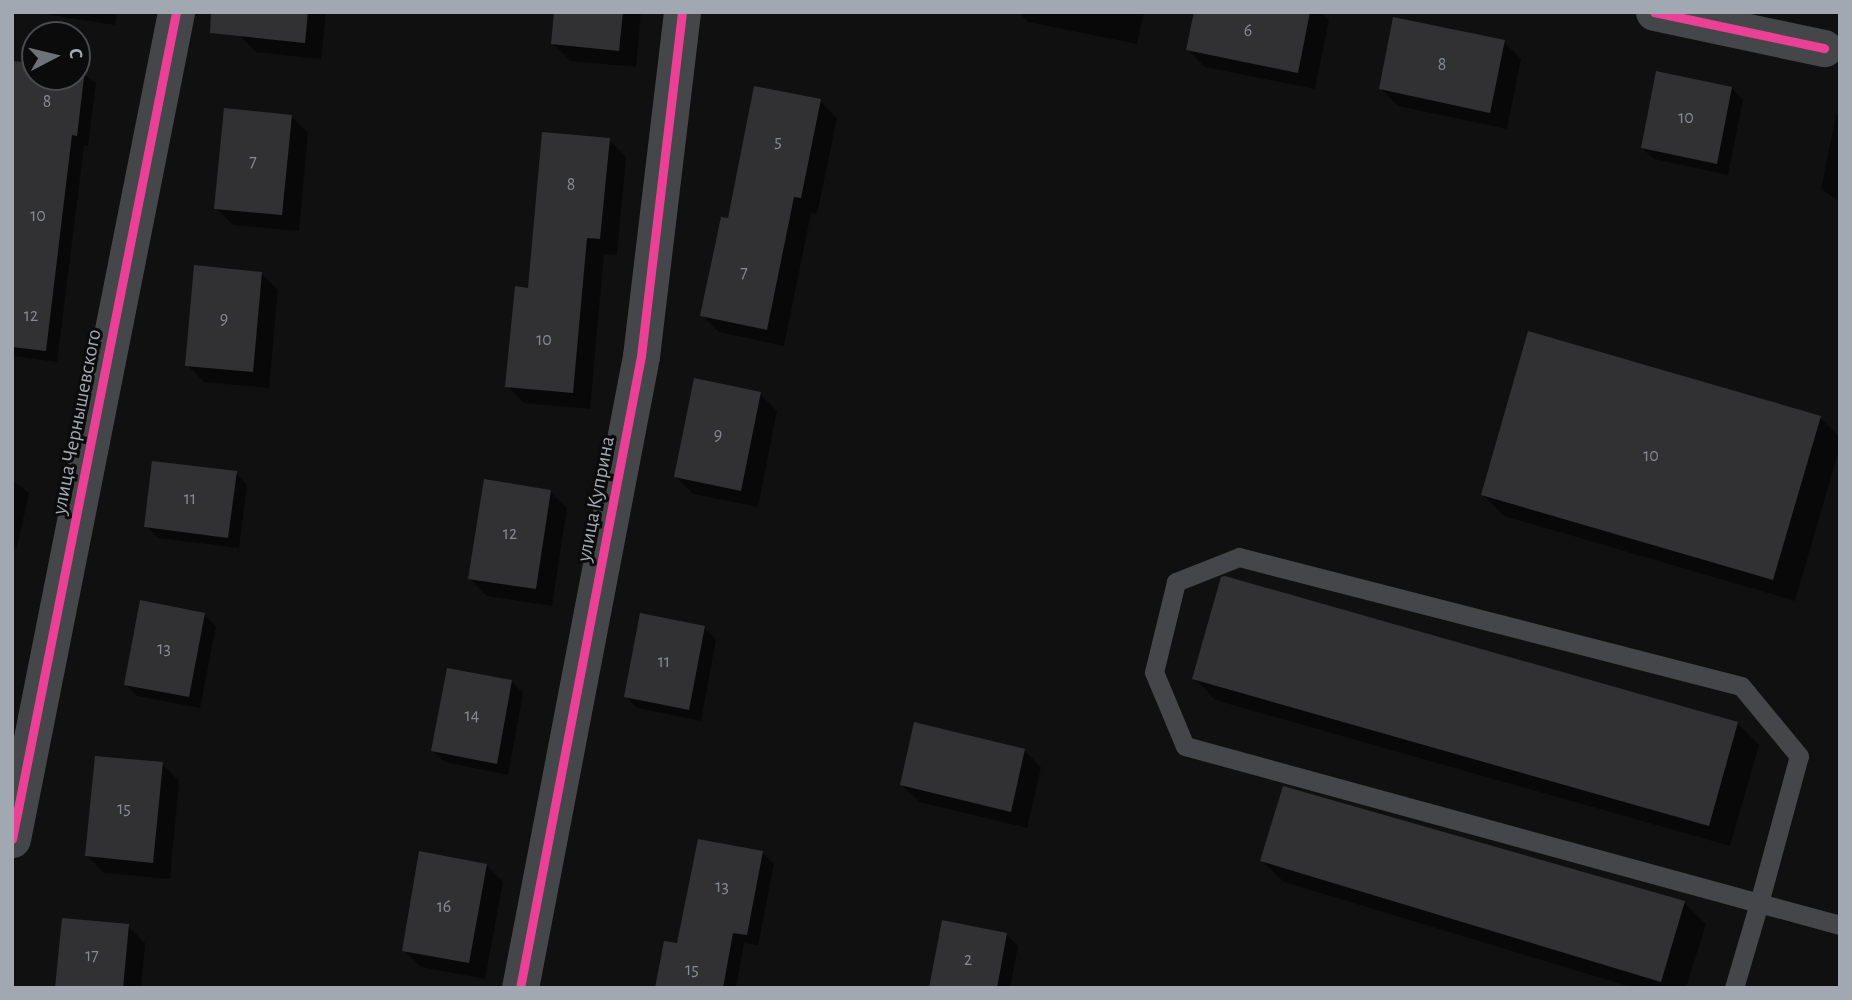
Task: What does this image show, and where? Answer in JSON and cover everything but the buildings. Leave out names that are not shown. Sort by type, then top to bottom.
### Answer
[{"type":"street","name":"улица Чернышевского","points":[[12,839],[176,12]]},
{"type":"street","name":"улица Куприна","points":[[520,988],[641,356],[682,12]]},
{"type":"street","points":[[1654,12],[1824,48]]},
{"type":"lane","points":[[1734,988],[1759,903],[1799,756],[1741,686],[1239,557],[1176,582],[1154,672],[1185,746],[1759,903],[1840,925]]},
{"type":"cycle path","points":[[12,839],[176,12]]},
{"type":"cycle path","points":[[520,988],[641,356],[682,12]]},
{"type":"cycle path","points":[[1654,12],[1824,48]]}]
